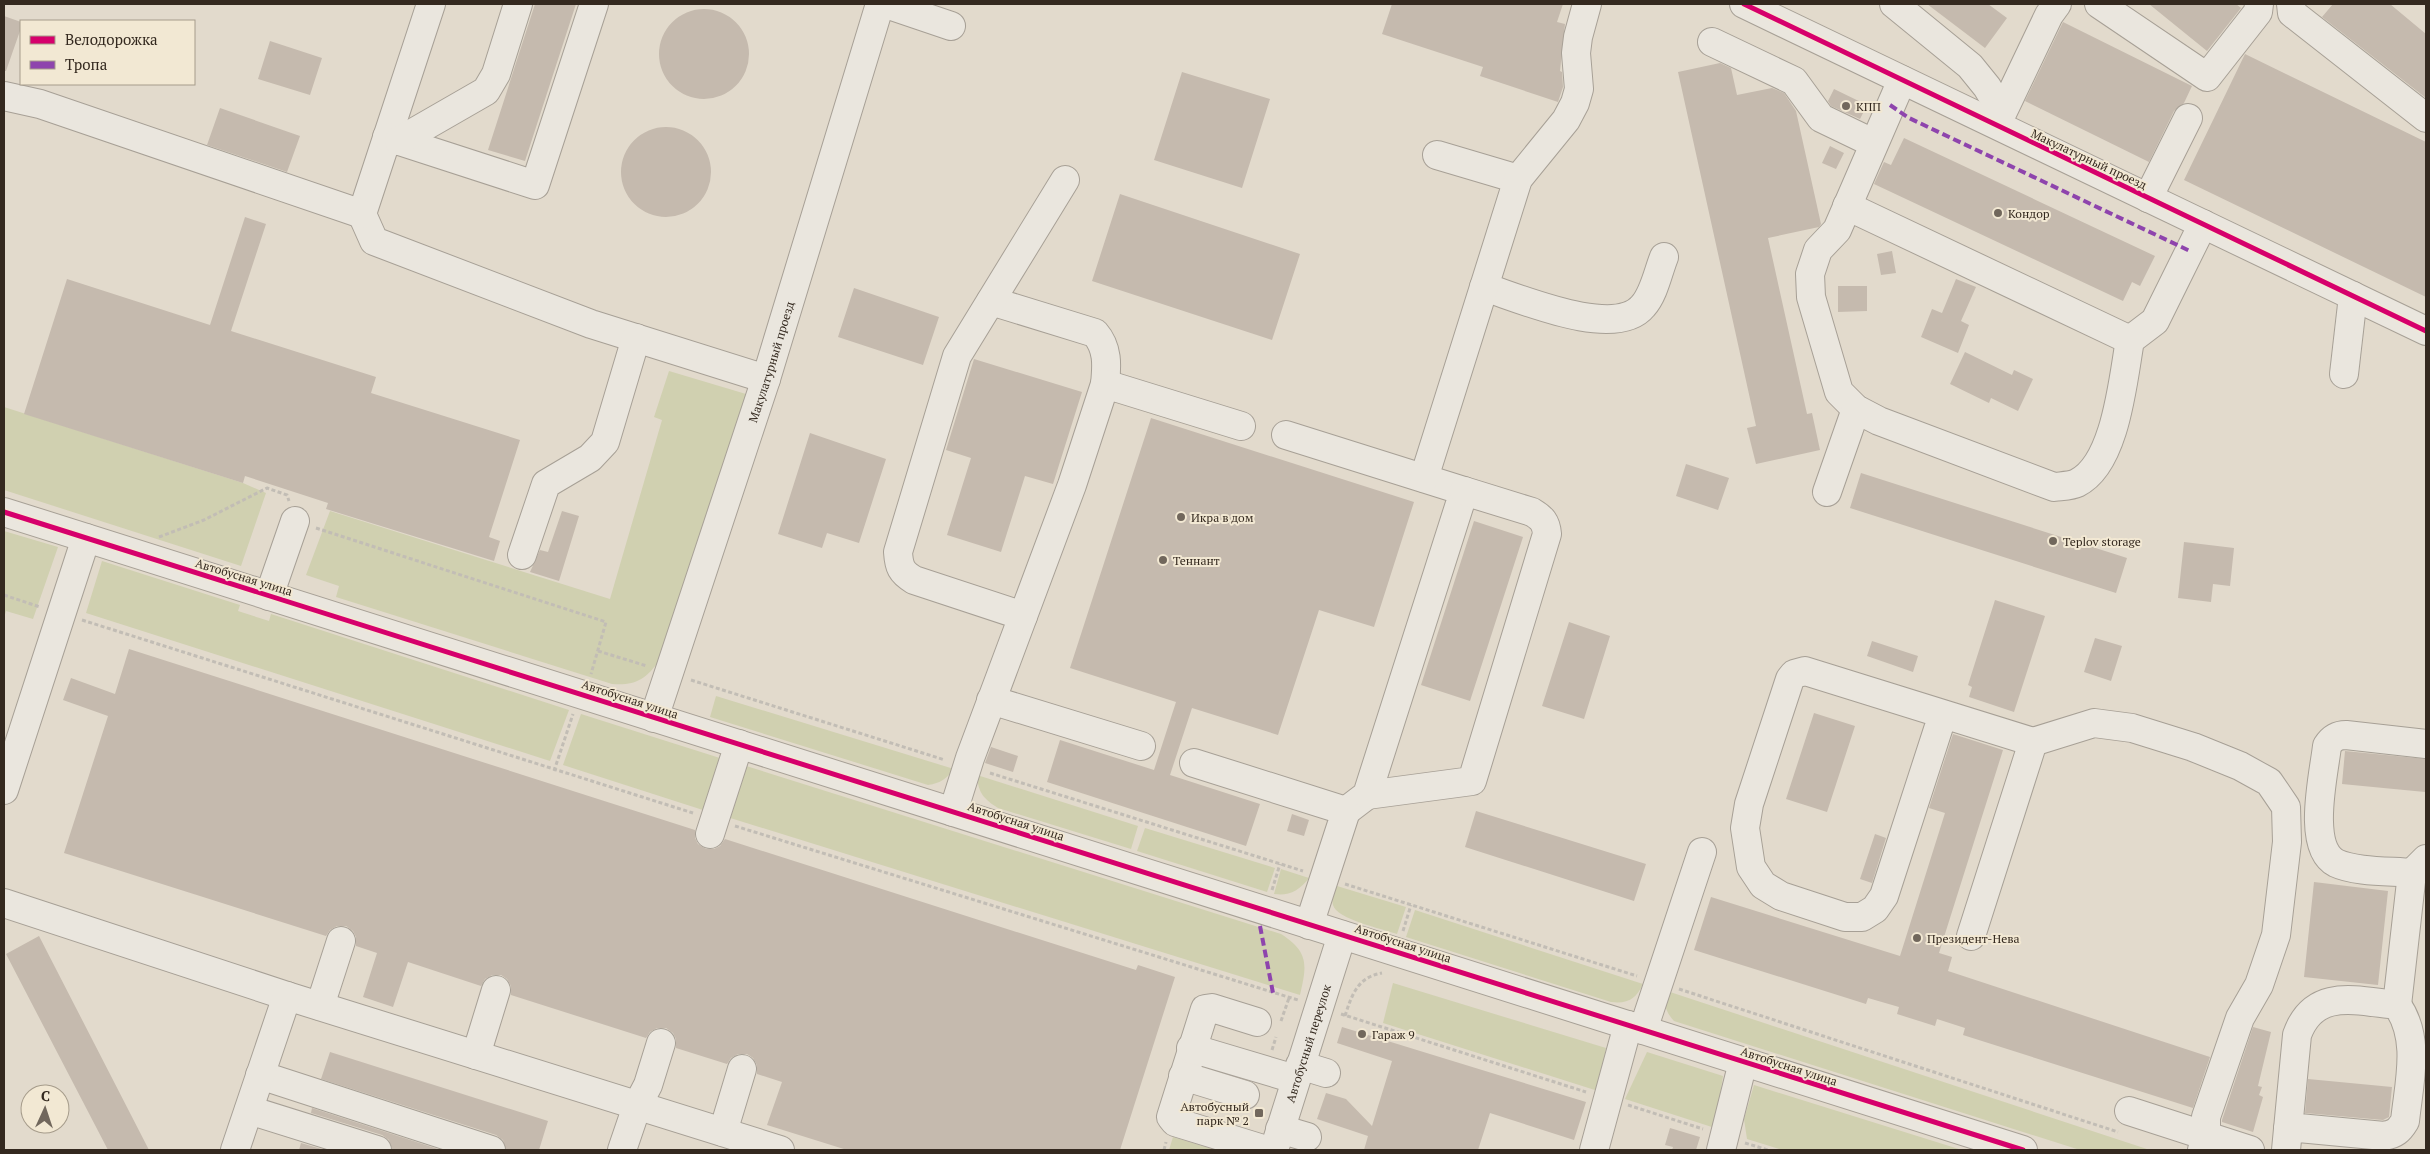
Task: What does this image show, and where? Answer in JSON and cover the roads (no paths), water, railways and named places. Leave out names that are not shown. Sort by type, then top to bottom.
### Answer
[{"type":"street","points":[[431,4],[393,139],[362,214],[374,241],[591,324],[766,379]]},
{"type":"street","points":[[393,139],[486,91],[496,74],[518,4]]},
{"type":"street","points":[[393,139],[536,185],[594,4]]},
{"type":"street","name":"Макулатурный проезд","points":[[654,718],[766,379],[880,4]]},
{"type":"street","points":[[886,4],[951,26]]},
{"type":"street","points":[[1424,478],[1518,179],[1566,120],[1575,103],[1579,89],[1576,53],[1578,37],[1587,4]]},
{"type":"street","name":"Макулатурный проезд","points":[[1744,4],[1902,80],[1999,119],[2148,198],[2426,331]]},
{"type":"street","points":[[1894,4],[1970,66],[1987,87],[1999,119]]},
{"type":"street","points":[[1999,119],[2049,15],[2057,4]]},
{"type":"street","points":[[2099,4],[2207,77],[2258,12],[2259,4]]},
{"type":"street","points":[[2291,4],[2292,13],[2426,118]]},
{"type":"street","points":[[1712,42],[1794,81],[1821,118],[1873,143]]},
{"type":"street","points":[[1902,80],[1836,230],[1818,250],[1810,274],[1811,289],[1839,392],[1856,409],[1878,421],[2054,487],[2076,484],[2092,472],[2104,452],[2113,428],[2130,340],[2155,321],[2203,224]]},
{"type":"street","points":[[4,96],[40,104],[362,214]]},
{"type":"street","points":[[2148,198],[2188,118]]},
{"type":"street","points":[[1437,155],[1518,179]]},
{"type":"street","points":[[1023,616],[914,580],[903,573],[899,565],[898,552],[957,356],[1066,180]]},
{"type":"street","points":[[1847,206],[2130,340]]},
{"type":"street","points":[[1484,287],[1581,317],[1604,320],[1620,319],[1634,314],[1643,307],[1664,257]]},
{"type":"street","points":[[2344,374],[2353,296]]},
{"type":"street","points":[[953,812],[967,766],[991,700],[1072,485],[1105,384],[1106,356],[1103,343],[1095,333],[991,301]]},
{"type":"street","points":[[522,555],[546,484],[590,458],[605,442],[636,338]]},
{"type":"street","points":[[1105,384],[1241,426]]},
{"type":"street","points":[[1827,492],[1856,409]]},
{"type":"street","points":[[1286,435],[1532,512],[1541,517],[1546,525],[1547,534],[1472,781],[1367,794],[1346,811],[1309,924]]},
{"type":"street","points":[[1367,794],[1464,491]]},
{"type":"street","name":"Автобусная улица","points":[[4,512],[2023,1150]]},
{"type":"street","points":[[269,596],[294,521]]},
{"type":"street","points":[[4,790],[63,614],[86,538]]},
{"type":"street","points":[[1943,714],[1884,896],[1875,909],[1862,917],[1844,917],[1781,896],[1763,885],[1752,867],[1747,846],[1745,828],[1748,812],[1787,688],[1794,674],[1805,671],[2033,742],[2094,723],[2132,728],[2193,747],[2240,766],[2269,782],[2286,807],[2287,842],[2276,935],[2259,985],[2240,1018],[2206,1117],[2204,1143]]},
{"type":"street","points":[[991,700],[1142,746]]},
{"type":"street","points":[[2397,1005],[2341,1000],[2324,1003],[2311,1010],[2302,1022],[2297,1035],[2287,1139],[2384,1136],[2393,1134],[2400,1129],[2405,1121],[2412,1051],[2411,1034],[2406,1018],[2397,1005],[2419,866],[2350,867],[2335,862],[2324,850],[2319,835],[2319,817],[2327,746],[2338,735],[2426,744]]},
{"type":"street","points":[[1971,936],[2033,742]]},
{"type":"street","points":[[712,827],[739,744]]},
{"type":"street","points":[[1194,763],[1346,811]]},
{"type":"street","points":[[1594,1150],[1607,1099],[1636,1028],[1658,982],[1702,852]]},
{"type":"street","points":[[4,903],[286,996],[780,1150]]},
{"type":"street","name":"Автобусный переулок","points":[[1273,1143],[1342,935]]},
{"type":"street","points":[[320,1006],[341,941]]},
{"type":"street","points":[[476,1056],[496,990]]},
{"type":"street","points":[[235,1150],[286,996]]},
{"type":"street","points":[[1257,1022],[1208,1008],[1203,1012],[1171,1114],[1175,1122],[1273,1143],[1307,1137]]},
{"type":"street","points":[[622,1150],[637,1106],[648,1085],[661,1043]]},
{"type":"street","points":[[1192,1048],[1298,1072],[1326,1073]]},
{"type":"street","points":[[1723,1143],[1743,1062]]},
{"type":"street","points":[[722,1132],[742,1069]]},
{"type":"street","points":[[1183,1076],[1245,1095]]},
{"type":"street","points":[[254,1093],[377,1150]]},
{"type":"street","points":[[254,1093],[434,1150]]},
{"type":"street","points":[[254,1093],[491,1150]]},
{"type":"street","points":[[2127,1123],[2204,1143],[2250,1150]]},
{"type":"place","name":"КПП","points":[[1846,106]]},
{"type":"place","name":"Кондор","points":[[1998,213]]},
{"type":"place","name":"Икра в дом","points":[[1181,517]]},
{"type":"place","name":"Teplov storage","points":[[2053,541]]},
{"type":"place","name":"Теннант","points":[[1163,560]]},
{"type":"place","name":"Президент-Нева","points":[[1917,938]]},
{"type":"place","name":"Гараж 9","points":[[1362,1034]]},
{"type":"place","name":"Автобусный парк № 2","points":[[1259,1113]]}]
